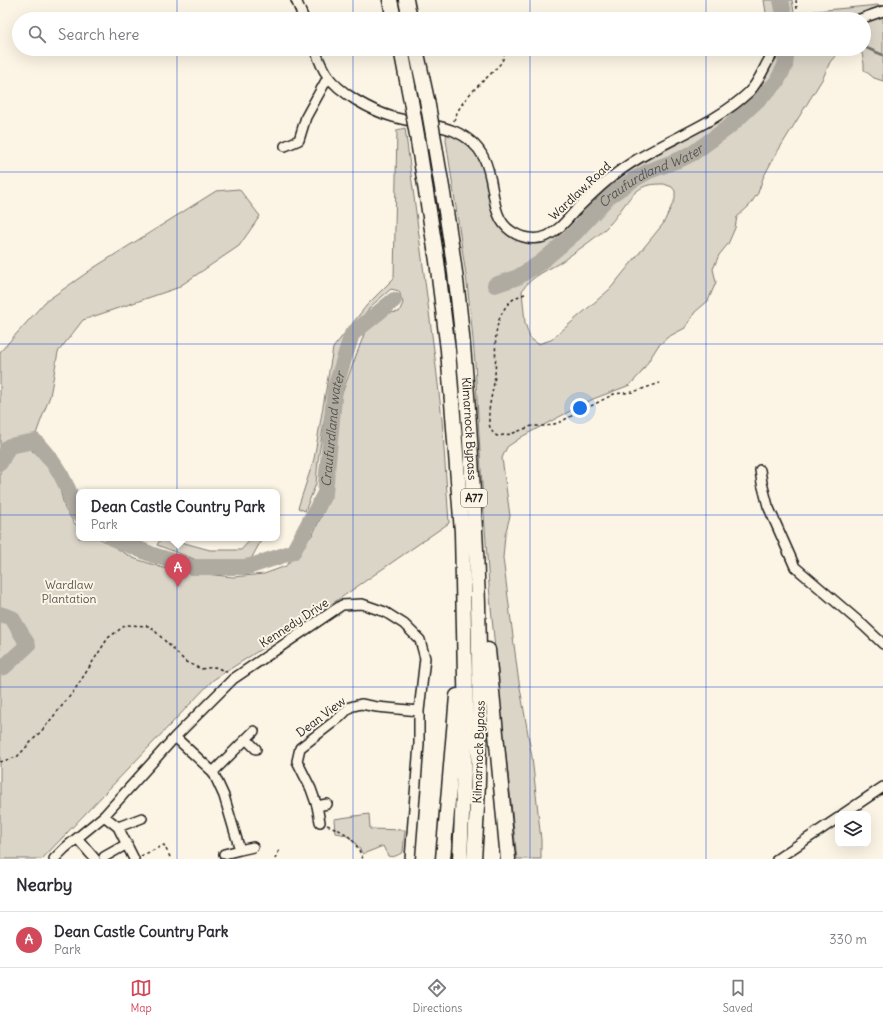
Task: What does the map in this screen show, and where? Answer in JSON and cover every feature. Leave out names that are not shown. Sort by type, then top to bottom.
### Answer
[{"type":"highway","points":[[390,0],[393,12]]},
{"type":"highway","points":[[406,0],[409,12]]},
{"type":"highway","name":"Kilmarnock Bypass","points":[[402,56],[412,101],[437,261],[451,385],[462,532],[465,731],[460,859]]},
{"type":"highway","name":"Kilmarnock Bypass","points":[[418,56],[427,100],[452,250],[466,377],[471,442],[479,612],[480,716],[474,859]]},
{"type":"highway","name":"A77","points":[[479,612],[488,644],[508,859]]},
{"type":"highway","name":"A77","points":[[443,859],[454,737],[457,683],[464,643]]},
{"type":"street","points":[[296,0],[301,12]]},
{"type":"street","points":[[871,15],[883,11]]},
{"type":"street","name":"Wardlaw Road","points":[[318,56],[328,77],[341,89],[372,109],[392,117],[451,130],[467,138],[484,157],[490,172],[497,211],[503,223],[507,228],[529,239],[545,237],[558,229],[593,194],[620,170],[729,108],[750,91],[760,78],[771,56]]},
{"type":"street","points":[[285,146],[299,140],[306,117],[328,77]]},
{"type":"street","points":[[760,470],[768,506],[795,567],[883,644]]},
{"type":"street","name":"Kennedy Drive","points":[[54,859],[104,816],[175,737],[232,679],[342,605],[362,604],[385,612],[404,624],[420,640],[425,658],[419,712],[418,751],[410,859]]},
{"type":"street","name":"Dean View","points":[[320,822],[317,806],[311,789],[297,761],[300,748],[340,718],[350,707],[355,705],[361,704],[419,712]]},
{"type":"street","points":[[213,772],[246,740],[254,730]]},
{"type":"street","points":[[175,737],[213,772],[224,796],[240,850]]},
{"type":"street","points":[[246,740],[256,749]]},
{"type":"street","points":[[847,811],[883,787]]},
{"type":"street","points":[[317,806],[327,804]]},
{"type":"street","points":[[104,816],[118,827],[134,859]]},
{"type":"street","points":[[118,827],[142,818]]},
{"type":"street","points":[[778,859],[835,820]]},
{"type":"street","points":[[77,838],[99,858],[127,844]]},
{"type":"street","points":[[224,854],[253,847]]},
{"type":"path","points":[[796,0],[797,12]]},
{"type":"path","points":[[451,130],[459,108],[468,95],[501,63],[504,56]]},
{"type":"path","points":[[525,294],[513,299],[507,305],[497,326],[495,374],[490,400],[489,420],[490,428],[497,436],[511,434],[532,426],[547,426],[558,423],[614,394],[633,392],[660,384]]},
{"type":"path","points":[[0,762],[17,757],[44,728],[74,691],[108,638],[126,625],[150,626],[186,662],[201,669],[214,667],[225,671],[232,679]]},
{"type":"path","points":[[320,822],[343,831],[358,846],[363,859]]},
{"type":"path","points":[[134,859],[164,845],[170,859]]},
{"type":"path","points":[[274,859],[280,848]]},
{"type":"green space","points":[[764,0],[792,0],[794,12],[766,12]]},
{"type":"green space","points":[[878,5],[883,6],[883,81],[874,78],[864,70],[863,56],[871,56],[871,12],[805,12]]},
{"type":"green space","points":[[771,56],[835,56],[830,62],[823,78],[773,159],[763,178],[758,193],[749,206],[737,217],[735,228],[728,244],[719,255],[713,269],[716,282],[708,301],[695,312],[685,328],[668,337],[658,346],[641,373],[630,385],[593,399],[523,436],[507,447],[502,458],[510,516],[505,535],[503,558],[518,676],[532,757],[541,840],[541,859],[517,859],[489,586],[471,318],[446,140],[447,129],[479,150],[495,202],[513,232],[545,237],[607,181],[749,91]],"holes":[[[653,184],[664,184],[672,187],[675,191],[675,199],[663,224],[610,289],[551,340],[538,344],[530,338],[525,323],[522,291],[530,281],[564,260],[600,234],[610,224],[627,201],[643,187]]]},
{"type":"green space","name":"Wardlaw Plantation","points":[[405,128],[442,419],[449,523],[342,597],[213,680],[42,859],[0,859],[0,352],[45,302],[95,267],[216,191],[239,189],[260,216],[239,246],[177,288],[83,320],[58,352],[50,396],[37,431],[32,451],[41,455],[57,478],[65,509],[76,524],[76,541],[104,541],[133,558],[169,570],[233,577],[264,574],[286,566],[313,534],[331,496],[338,404],[366,329],[389,313],[399,312],[403,303],[399,291],[391,289],[371,306],[342,344],[330,385],[318,460],[316,484],[305,511],[298,508],[314,459],[333,348],[367,305],[394,278],[397,130]]},
{"type":"green space","points":[[159,541],[177,541],[210,550],[241,550],[249,541],[261,541],[251,559],[202,562],[157,545]]},
{"type":"green space","points":[[369,814],[370,829],[405,830],[403,852],[390,857],[383,846],[363,854],[352,839],[345,835],[335,833],[334,819]]},
{"type":"waterway","name":"Craufurdland Water","points":[[781,0],[784,12]]},
{"type":"waterway","points":[[871,50],[883,55]]},
{"type":"waterway","name":"Craufurdland Water","points":[[495,285],[518,277],[540,263],[574,234],[608,197],[633,180],[649,171],[693,153],[729,127],[776,83],[785,66],[786,56]]},
{"type":"waterway","name":"Craufurdland water","points":[[119,541],[153,555],[192,567],[248,567],[293,552],[325,493],[335,388],[352,334],[394,300]]},
{"type":"waterway","name":"Craufurdland water","points":[[0,463],[9,446],[35,441],[57,468],[69,490],[74,509],[76,511]]},
{"type":"waterway","name":"Craufurdland water","points":[[0,614],[12,618],[28,645],[4,667],[0,668]]},
{"type":"place","name":"Dean Castle Country Park","points":[[178,587]]}]
